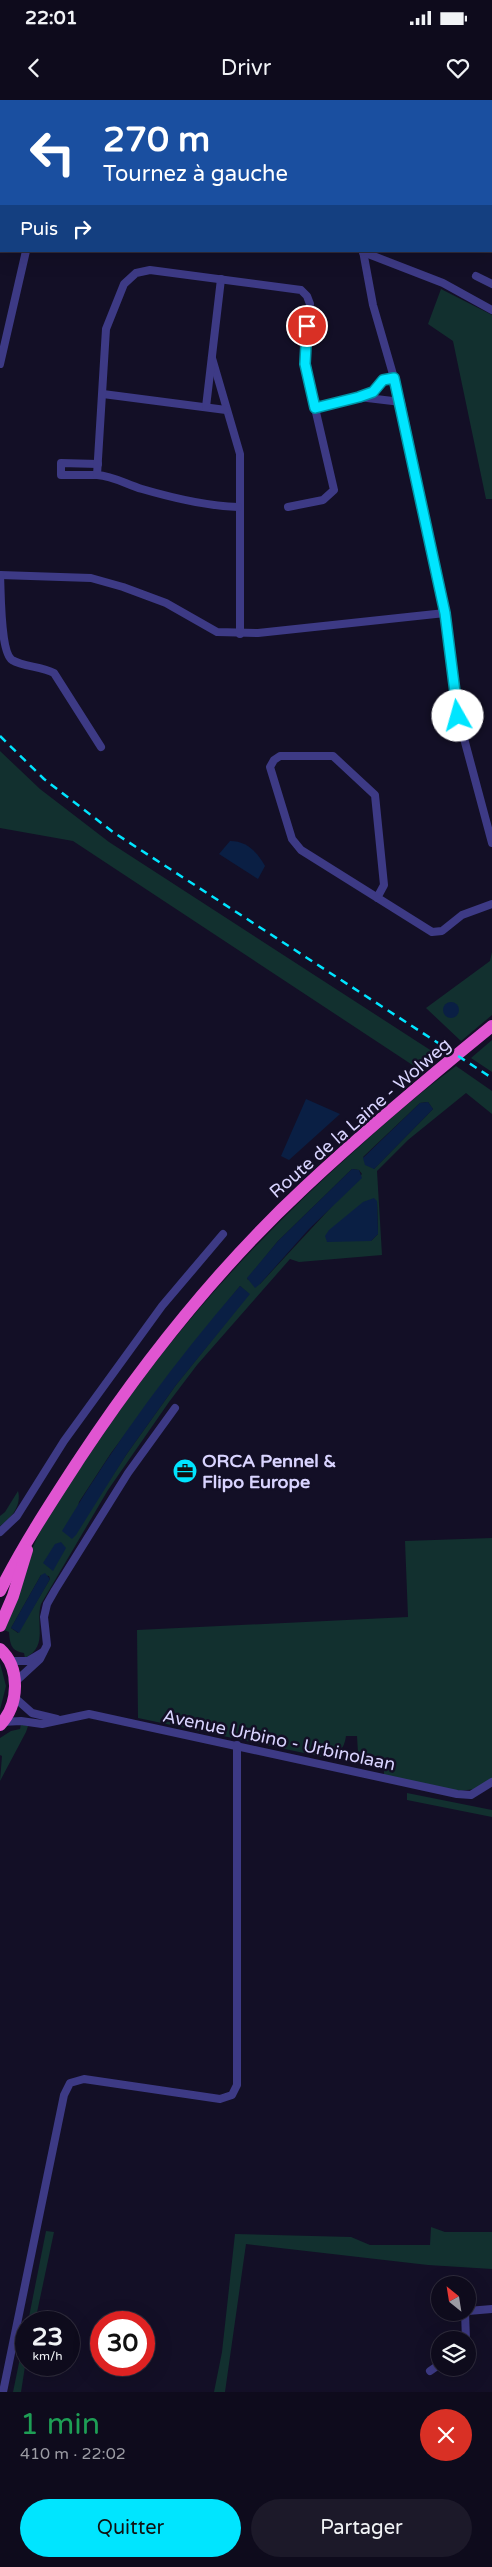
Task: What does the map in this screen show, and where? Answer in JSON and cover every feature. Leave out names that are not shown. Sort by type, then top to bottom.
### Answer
[{"type":"highway","name":"Route de la Laine - Wolweg","points":[[30,1538],[63,1483],[131,1384],[199,1298],[253,1239],[304,1188],[354,1142],[492,1026]]},
{"type":"highway","points":[[0,1591],[30,1538]]},
{"type":"highway","points":[[0,1626],[21,1572],[30,1538]]},
{"type":"highway","points":[[0,1650],[9,1661],[15,1683],[14,1697],[1,1723]]},
{"type":"street","points":[[0,364],[26,252]]},
{"type":"street","points":[[363,252],[443,282],[492,310]]},
{"type":"street","points":[[363,252],[372,300],[401,402],[445,613],[458,716],[492,843]]},
{"type":"street","points":[[97,475],[106,329],[124,284],[131,276],[146,270],[298,289],[305,294],[310,307],[305,360],[334,490],[323,500],[288,507]]},
{"type":"street","points":[[476,276],[492,284]]},
{"type":"street","points":[[206,407],[221,279]]},
{"type":"street","points":[[212,358],[240,454],[238,507],[240,634]]},
{"type":"street","points":[[315,408],[373,392],[383,380],[394,378]]},
{"type":"street","points":[[103,394],[226,410]]},
{"type":"street","points":[[359,397],[401,402]]},
{"type":"street","points":[[98,464],[61,463],[61,475],[111,477],[140,489],[211,506],[238,507]]},
{"type":"street","points":[[101,747],[54,673],[46,668],[12,660],[8,655],[1,618],[0,575],[91,578],[123,587],[166,603],[218,632],[240,634],[445,613]]},
{"type":"street","points":[[377,898],[384,885],[375,795],[333,756],[280,756],[274,760],[270,767],[295,845],[377,898],[436,933],[462,915],[492,904]]},
{"type":"street","points":[[0,1532],[17,1516],[64,1441],[162,1306],[223,1234]]},
{"type":"street","points":[[15,1683],[40,1660],[47,1633],[44,1616],[47,1604],[55,1590],[128,1473],[174,1408]]},
{"type":"street","points":[[9,1661],[28,1661],[43,1652]]},
{"type":"street","name":"Avenue Urbino - Urbinolaan","points":[[14,1697],[32,1713],[57,1719]]},
{"type":"street","name":"Avenue Urbino - Urbinolaan","points":[[1,1723],[21,1721],[42,1724],[57,1719],[89,1714],[464,1795],[479,1791],[492,1782]]},
{"type":"street","points":[[3,2392],[64,2095],[70,2083],[84,2079],[220,2099],[232,2095],[236,2085],[237,1745]]},
{"type":"street","points":[[476,2311],[492,2309]]},
{"type":"green space","points":[[441,289],[492,315],[492,499],[486,499],[453,341],[428,324]]},
{"type":"green space","points":[[0,751],[40,789],[109,842],[441,1057],[420,1070],[73,841],[0,828]]},
{"type":"green space","points":[[492,952],[492,1015],[461,1041],[426,1008],[490,961]]},
{"type":"green space","points":[[492,1040],[492,1072],[471,1058]]},
{"type":"green space","points":[[456,1066],[492,1091],[492,1114],[466,1093],[408,1140],[377,1171],[382,1255],[299,1262],[290,1259],[197,1365],[108,1490],[41,1604],[39,1641],[37,1647],[25,1658],[24,1653],[14,1649],[9,1632],[4,1630],[27,1560],[43,1526],[58,1501],[126,1401],[187,1323],[287,1214],[395,1115]],"holes":[[[428,1102],[433,1109],[374,1169],[363,1157],[420,1103]],[[352,1169],[359,1170],[362,1174],[260,1284],[247,1279],[278,1241]],[[377,1201],[378,1234],[371,1241]],[[240,1286],[249,1294],[176,1385],[126,1455],[72,1538],[79,1502],[111,1453],[185,1354]],[[41,1575],[49,1576],[50,1579],[18,1633],[11,1628]]]},
{"type":"green space","points":[[18,1491],[19,1496],[15,1511],[0,1526],[0,1516],[5,1512]]},
{"type":"green space","points":[[492,1538],[492,1778],[476,1789],[458,1791],[384,1775],[384,1769],[362,1761],[358,1753],[357,1736],[346,1736],[342,1749],[336,1754],[323,1757],[138,1718],[137,1630],[408,1617],[405,1541]]},
{"type":"green space","points":[[0,1663],[6,1686],[0,1710]]},
{"type":"green space","points":[[21,1724],[28,1726],[26,1732],[0,1781],[2,1756],[0,1755],[0,1738],[11,1731],[20,1729]]},
{"type":"green space","points":[[407,1793],[492,1810],[492,1817],[407,1800]]},
{"type":"green space","points":[[431,2227],[445,2232],[492,2232],[492,2269],[428,2265],[246,2244],[225,2392],[214,2392],[222,2352],[235,2234],[351,2237],[370,2245],[430,2245]]},
{"type":"green space","points":[[46,2231],[54,2232],[37,2311],[30,2311]]},
{"type":"green space","points":[[16,2376],[24,2376],[21,2392],[13,2392]]},
{"type":"water","points":[[230,841],[246,845],[259,856],[265,866],[258,879],[219,854]]},
{"type":"water","points":[[448,1002],[454,1002],[459,1007],[457,1016],[448,1018],[443,1013],[443,1007]]},
{"type":"water","points":[[306,1099],[340,1114],[289,1160],[281,1156]]},
{"type":"water","points":[[428,1102],[433,1109],[374,1169],[365,1165],[363,1158],[420,1103]]},
{"type":"water","points":[[352,1169],[359,1170],[362,1178],[309,1229],[255,1288],[247,1278],[278,1241]]},
{"type":"water","points":[[374,1198],[377,1201],[378,1234],[371,1241],[327,1242],[325,1236],[329,1230],[363,1202]]},
{"type":"water","points":[[240,1286],[250,1294],[176,1385],[126,1455],[72,1539],[62,1531],[102,1467],[168,1374]]},
{"type":"water","points":[[61,1542],[66,1548],[53,1571],[43,1563],[55,1544]]},
{"type":"water","points":[[45,1573],[50,1579],[19,1633],[11,1628],[41,1575]]},
{"type":"railway","points":[[0,736],[44,779],[113,832],[492,1078]]},
{"type":"place","name":"ORCA Pennel & Flipo Europe","points":[[185,1471]]},
{"type":"route","points":[[307,326],[304,356],[315,408],[373,392],[383,380],[394,378],[401,402],[445,613],[458,716]]}]
